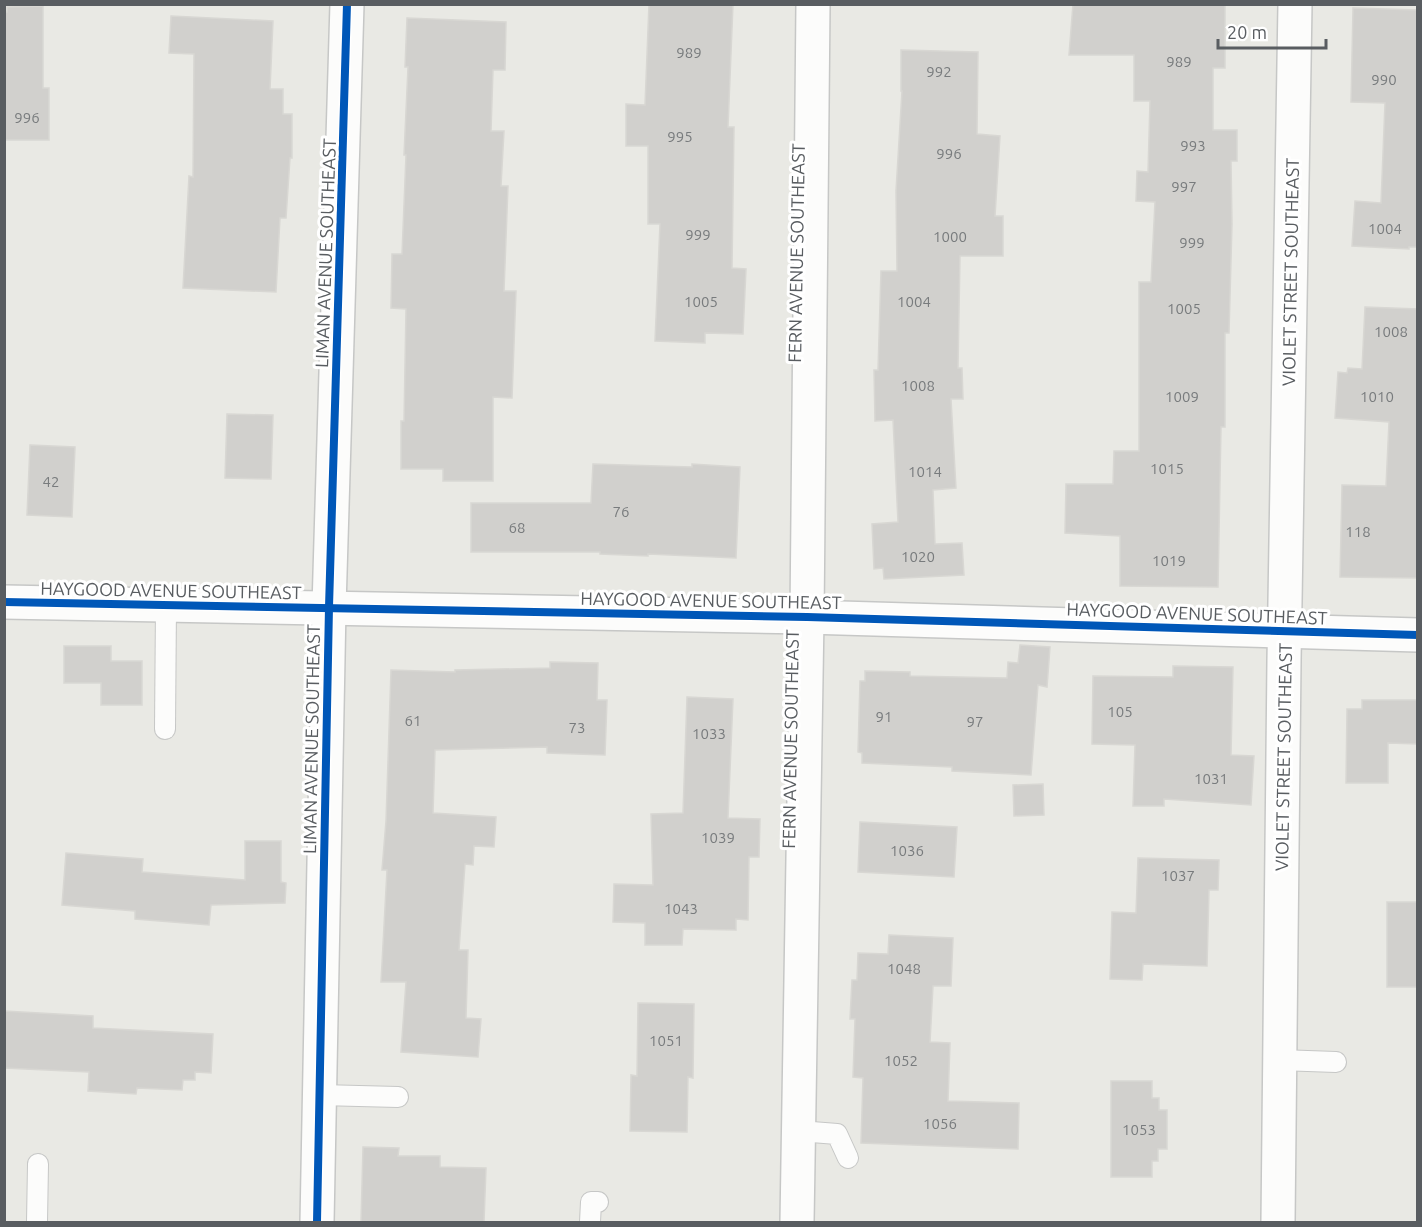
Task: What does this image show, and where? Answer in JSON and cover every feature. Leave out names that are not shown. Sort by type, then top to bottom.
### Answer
[{"type":"street","name":"LIMAN AVENUE SOUTHEAST","points":[[317,1222],[329,607],[347,4]]},
{"type":"street","name":"FERN AVENUE SOUTHEAST","points":[[797,1222],[807,617],[813,4]]},
{"type":"street","name":"VIOLET STREET SOUTHEAST","points":[[1278,1222],[1284,631],[1295,4]]},
{"type":"street","name":"HAYGOOD AVENUE SOUTHEAST","points":[[4,602],[807,617],[1418,635]]},
{"type":"lane","points":[[165,729],[166,605]]},
{"type":"lane","points":[[1279,1060],[1336,1062]]},
{"type":"lane","points":[[320,1095],[398,1097]]},
{"type":"lane","points":[[799,1131],[837,1134],[848,1158]]},
{"type":"lane","points":[[37,1222],[38,1164]]},
{"type":"lane","points":[[590,1222],[591,1202],[598,1202]]},
{"type":"building","points":[[649,4],[733,4],[728,127],[734,127],[732,268],[746,269],[743,334],[705,333],[705,343],[655,341],[660,224],[648,224],[648,146],[626,146],[626,104],[645,105]]},
{"type":"building","points":[[1073,4],[1225,4],[1225,68],[1213,68],[1213,130],[1237,130],[1237,161],[1231,161],[1229,333],[1225,333],[1225,427],[1221,427],[1218,587],[1120,586],[1120,536],[1065,533],[1066,484],[1113,484],[1114,451],[1139,451],[1139,282],[1151,282],[1155,202],[1136,201],[1137,171],[1148,172],[1150,101],[1134,101],[1134,55],[1069,55]]},
{"type":"building","points":[[43,6],[43,88],[49,88],[49,140],[4,140],[4,12],[7,12],[7,7]]},
{"type":"building","points":[[1353,8],[1418,10],[1418,247],[1409,247],[1409,249],[1352,246],[1355,201],[1381,203],[1385,103],[1351,102]]},
{"type":"building","points":[[171,16],[273,21],[270,89],[283,89],[283,114],[292,114],[292,158],[290,158],[286,218],[280,218],[276,292],[183,288],[189,176],[193,177],[194,54],[169,53]]},
{"type":"building","points":[[407,18],[506,22],[505,70],[493,70],[491,131],[504,131],[501,186],[508,186],[504,291],[516,291],[512,398],[493,397],[493,481],[443,481],[443,469],[401,469],[406,309],[391,308],[392,254],[402,254],[408,67],[405,67]]},
{"type":"building","points":[[901,50],[978,52],[977,134],[1000,136],[995,216],[1003,216],[1003,256],[960,256],[958,368],[962,368],[963,399],[951,399],[956,488],[933,490],[935,544],[962,543],[964,575],[884,579],[883,568],[874,569],[872,524],[898,522],[893,420],[875,421],[874,370],[878,370],[881,271],[897,271],[896,191],[902,91]]},
{"type":"building","points":[[1365,307],[1418,309],[1418,578],[1340,577],[1342,485],[1386,486],[1389,422],[1335,418],[1338,372],[1347,373],[1348,368],[1362,369]]},
{"type":"building","points":[[227,414],[273,415],[271,479],[225,478]]},
{"type":"building","points":[[30,445],[75,447],[72,517],[27,515]]},
{"type":"building","points":[[593,464],[692,467],[692,464],[740,467],[736,558],[600,554],[600,552],[471,552],[471,503],[591,503]]},
{"type":"building","points":[[1020,645],[1050,647],[1047,687],[1038,685],[1031,775],[952,771],[952,767],[862,763],[862,753],[858,752],[860,681],[865,681],[865,671],[910,672],[910,676],[1007,678],[1008,662],[1018,663]]},
{"type":"building","points":[[64,646],[111,646],[111,661],[142,661],[142,705],[101,705],[101,683],[64,683]]},
{"type":"building","points":[[550,662],[598,663],[597,700],[607,700],[605,755],[547,753],[547,747],[435,750],[433,813],[496,817],[494,847],[474,846],[473,865],[465,864],[459,950],[468,950],[466,1018],[481,1019],[478,1057],[401,1052],[406,982],[381,982],[387,870],[382,870],[391,670],[455,672],[455,670],[550,668]]},
{"type":"building","points":[[1173,666],[1233,667],[1231,755],[1254,756],[1251,805],[1164,799],[1164,806],[1133,806],[1135,745],[1092,744],[1093,676],[1173,677]]},
{"type":"building","points":[[687,697],[733,699],[728,818],[760,819],[759,857],[749,857],[748,920],[736,919],[736,930],[683,929],[682,945],[645,945],[645,923],[613,922],[614,884],[653,885],[651,814],[683,813]]},
{"type":"building","points":[[1362,700],[1418,700],[1418,744],[1388,743],[1388,783],[1346,783],[1347,709],[1362,709]]},
{"type":"building","points":[[1043,784],[1044,815],[1014,816],[1013,785]]},
{"type":"building","points":[[860,822],[957,827],[954,877],[858,872]]},
{"type":"building","points":[[245,841],[281,841],[281,882],[286,883],[285,903],[211,905],[209,925],[135,919],[135,911],[62,905],[66,853],[143,859],[142,872],[245,880]]},
{"type":"building","points":[[1138,858],[1219,860],[1218,890],[1209,890],[1207,966],[1143,964],[1142,980],[1110,979],[1112,912],[1136,913]]},
{"type":"building","points":[[1387,902],[1418,902],[1418,987],[1387,987]]},
{"type":"building","points":[[889,935],[953,938],[951,986],[933,986],[930,1042],[950,1043],[948,1101],[1019,1103],[1018,1149],[861,1143],[863,1078],[853,1077],[855,1019],[850,1019],[852,980],[857,980],[858,953],[888,954]]},
{"type":"building","points":[[638,1003],[694,1004],[693,1078],[688,1077],[687,1132],[630,1131],[631,1075],[637,1076]]},
{"type":"building","points":[[4,1011],[93,1016],[93,1028],[213,1034],[211,1073],[195,1072],[195,1080],[183,1080],[182,1090],[137,1088],[136,1094],[88,1091],[89,1072],[4,1068]]},
{"type":"building","points":[[1111,1081],[1152,1081],[1152,1098],[1159,1098],[1159,1110],[1167,1110],[1167,1149],[1158,1149],[1158,1161],[1152,1161],[1152,1177],[1111,1177]]},
{"type":"building","points":[[363,1147],[399,1148],[398,1156],[440,1156],[440,1167],[486,1168],[484,1222],[361,1222]]},
{"type":"cycle path","points":[[317,1222],[329,607],[347,4]]},
{"type":"cycle path","points":[[4,602],[807,617],[1418,635]]}]
